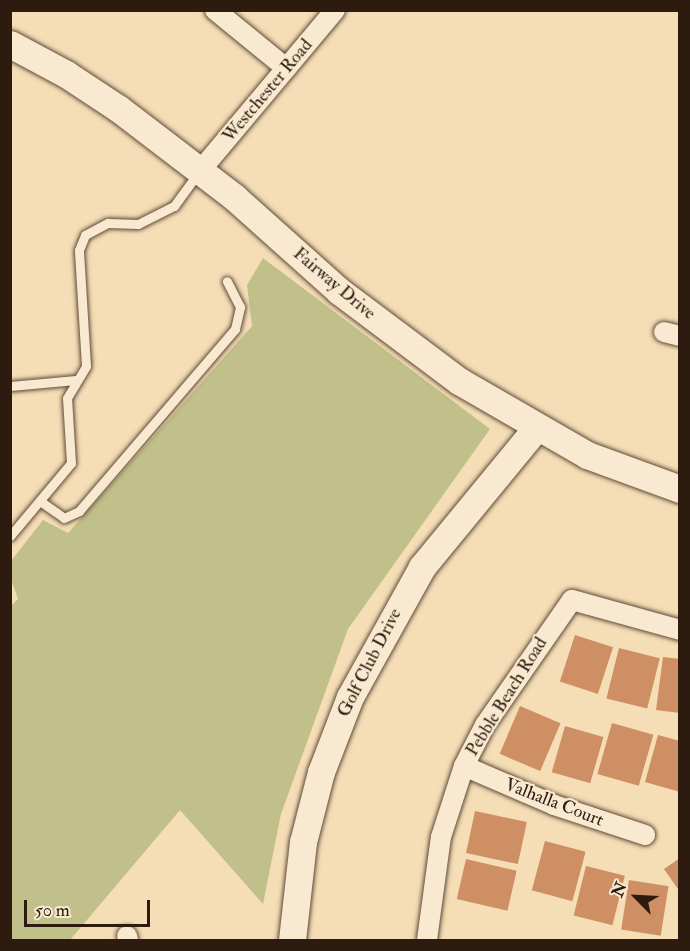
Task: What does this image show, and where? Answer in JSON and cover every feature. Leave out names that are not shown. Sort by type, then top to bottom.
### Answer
[{"type":"street","points":[[215,10],[286,69]]},
{"type":"street","name":"Westchester Road","points":[[200,171],[335,10]]},
{"type":"street","name":"Fairway Drive","points":[[10,44],[94,91],[200,171],[417,353],[587,455],[680,489]]},
{"type":"street","name":"Golf Club Drive","points":[[292,940],[303,842],[321,772],[350,697],[422,567],[537,427]]},
{"type":"street","name":"Pebble Beach Road","points":[[427,940],[441,837],[464,766],[491,716],[572,600],[680,630]]},
{"type":"street","name":"Valhalla Court","points":[[464,766],[554,805],[645,835]]},
{"type":"lane","points":[[10,536],[71,463],[67,398],[86,366],[79,250],[86,235],[108,223],[138,224],[174,206],[200,171]]},
{"type":"lane","points":[[40,501],[64,518],[79,511],[227,337],[240,317],[240,307],[227,281]]},
{"type":"lane","points":[[10,386],[76,380]]},
{"type":"shaded area","points":[[263,258],[490,429],[348,629],[281,814],[263,904],[180,810],[70,940],[11,940],[10,607],[18,599],[11,579],[11,561],[43,520],[68,533],[252,326],[247,285]]},
{"type":"building","points":[[575,635],[613,647],[598,694],[560,682]]},
{"type":"building","points":[[619,648],[660,658],[647,709],[606,698]]},
{"type":"building","points":[[663,657],[680,659],[680,713],[656,710]]},
{"type":"building","points":[[520,706],[561,723],[540,771],[500,754]]},
{"type":"building","points":[[612,723],[653,735],[639,786],[597,774]]},
{"type":"building","points":[[565,726],[603,737],[590,783],[552,772]]},
{"type":"building","points":[[658,735],[680,741],[680,792],[645,782]]},
{"type":"building","points":[[475,811],[527,822],[518,864],[466,853]]},
{"type":"building","points":[[545,841],[586,852],[572,901],[532,890]]},
{"type":"building","points":[[680,858],[680,892],[664,869]]},
{"type":"building","points":[[466,859],[517,871],[507,911],[457,899]]},
{"type":"building","points":[[586,866],[625,876],[612,925],[574,915]]},
{"type":"building","points":[[629,880],[669,886],[661,936],[621,929]]}]
